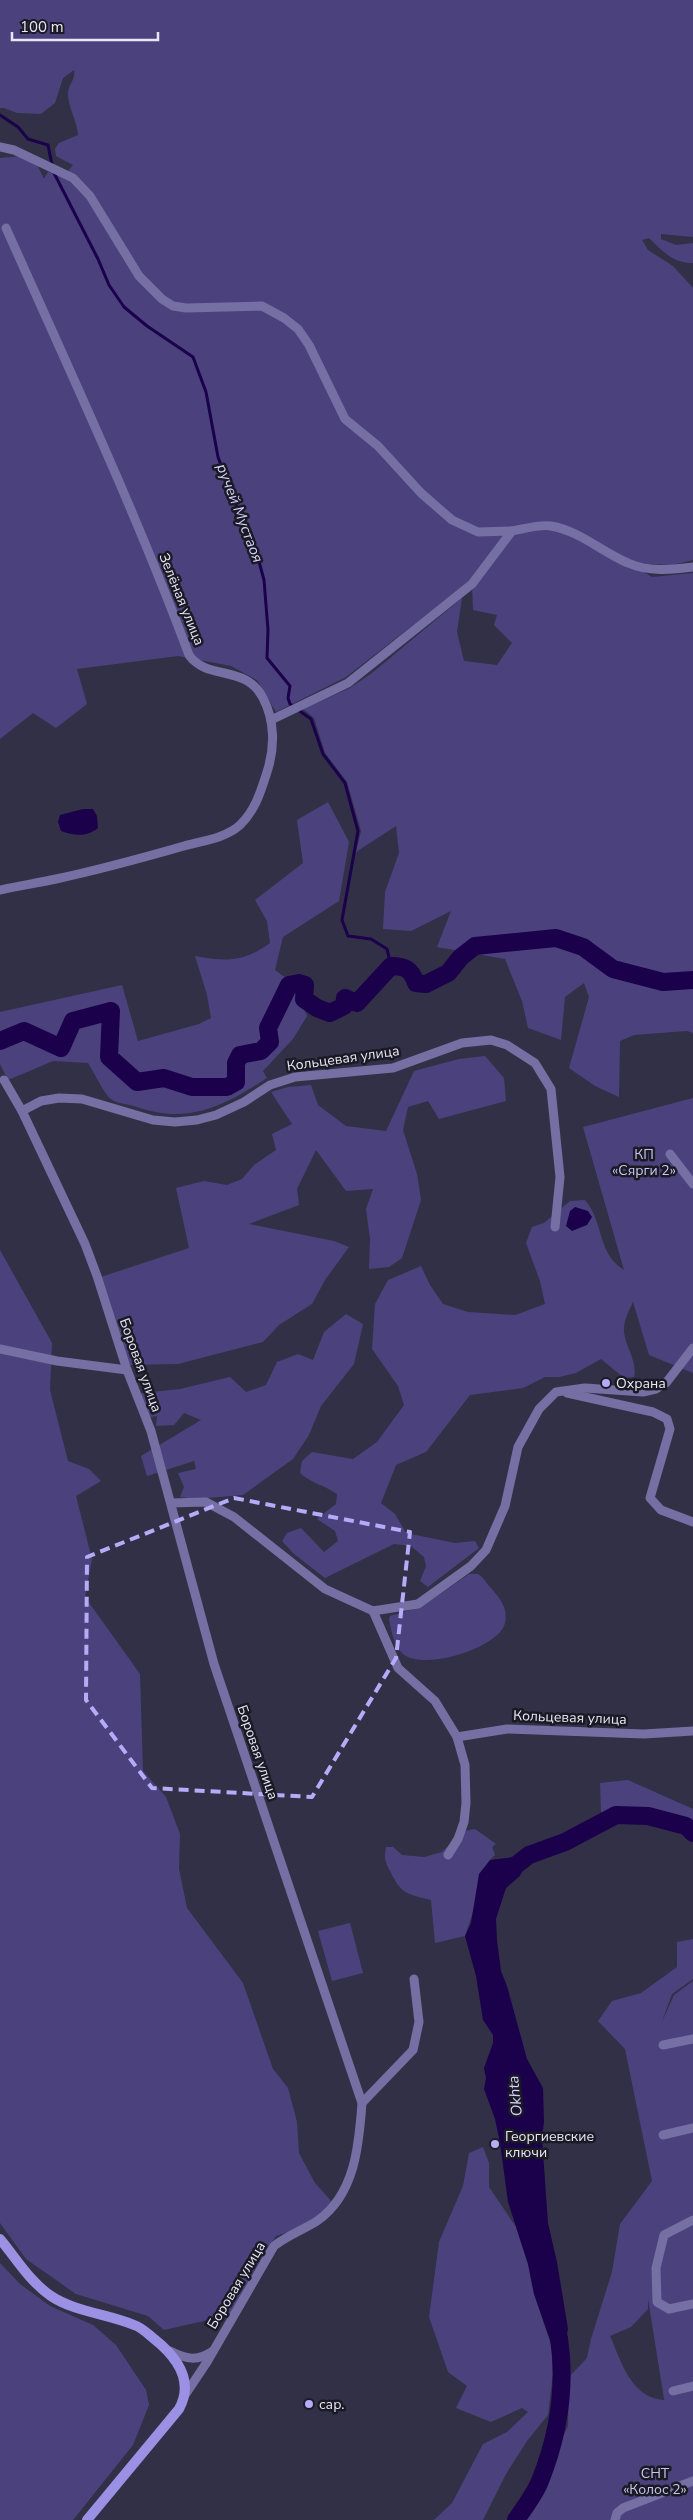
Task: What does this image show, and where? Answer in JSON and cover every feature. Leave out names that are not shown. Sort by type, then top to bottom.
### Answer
[{"type":"street","points":[[0,147],[14,150],[73,178],[90,196],[139,276],[162,300],[173,306],[186,308],[262,306],[284,318],[298,329],[309,345],[345,419],[378,446],[421,493],[452,520],[478,532],[512,531],[550,526],[586,539],[628,563],[641,567],[677,569],[693,567]]},
{"type":"street","name":"Зелёная улица","points":[[0,890],[150,856],[225,834],[239,826],[254,808],[274,752],[271,720],[264,698],[253,683],[234,674],[194,663],[189,655],[165,591],[103,446],[6,228]]},
{"type":"street","points":[[271,720],[348,683],[472,584],[512,531]]},
{"type":"street","name":"Кольцевая улица","points":[[22,1111],[41,1101],[67,1098],[82,1099],[152,1120],[175,1122],[197,1120],[216,1115],[244,1102],[270,1085],[296,1077],[393,1068],[462,1043],[491,1040],[507,1045],[534,1063],[552,1089],[560,1177],[555,1227]]},
{"type":"street","name":"Боровая улица","points":[[4,1080],[22,1111],[85,1244],[127,1370],[150,1431],[214,1664],[362,2103],[360,2130],[350,2179],[334,2207],[318,2221],[286,2236],[274,2246],[213,2351],[185,2394]]},
{"type":"street","points":[[670,1154],[693,1184]]},
{"type":"street","points":[[171,1503],[206,1502],[234,1517],[325,1589],[373,1611],[418,1604],[471,1566],[486,1550],[505,1506],[518,1447],[539,1409],[556,1392],[586,1388],[643,1392],[656,1389],[666,1384],[693,1348]]},
{"type":"street","points":[[0,1349],[57,1361],[127,1370]]},
{"type":"street","points":[[556,1392],[653,1412],[667,1419],[670,1429],[650,1498],[661,1510],[693,1522]]},
{"type":"street","points":[[373,1611],[398,1668],[435,1701],[457,1737],[464,1765],[466,1803],[464,1822],[458,1839],[448,1855]]},
{"type":"street","name":"Кольцевая улица","points":[[457,1737],[507,1729],[683,1733],[693,1731]]},
{"type":"street","points":[[362,2103],[413,2050],[419,2022],[414,1979]]},
{"type":"street","points":[[663,2045],[693,2039]]},
{"type":"street","points":[[663,2135],[693,2128]]},
{"type":"street","points":[[693,2220],[664,2235],[656,2268],[657,2302],[669,2309],[693,2304]]},
{"type":"street","points":[[0,2238],[24,2271],[52,2296],[72,2306],[137,2325],[170,2351],[190,2359],[205,2356],[213,2351]]},
{"type":"street","points":[[87,2520],[179,2409],[185,2394],[181,2367],[170,2351]]},
{"type":"street","points":[[673,2391],[693,2386]]},
{"type":"street","points":[[615,2520],[617,2513],[623,2508],[693,2481]]},
{"type":"highlighted area","points":[[234,1498],[410,1532],[396,1658],[312,1797],[152,1788],[86,1700],[87,1557]]},
{"type":"green space","points":[[0,0],[693,0],[693,237],[661,234],[661,239],[676,245],[693,243],[693,263],[674,259],[649,238],[642,240],[648,250],[673,266],[693,288],[693,560],[672,565],[629,563],[652,577],[693,573],[693,1033],[687,1031],[634,1035],[620,1041],[619,1097],[595,1086],[569,1068],[589,997],[584,983],[565,997],[561,1040],[528,1028],[522,1001],[505,959],[437,947],[451,911],[411,931],[383,929],[385,892],[399,853],[396,826],[356,852],[361,831],[347,782],[325,753],[314,718],[303,709],[350,688],[372,673],[462,598],[457,632],[464,661],[497,665],[512,643],[494,625],[497,615],[473,610],[472,585],[512,530],[471,584],[464,586],[346,677],[276,712],[257,680],[231,666],[178,656],[77,669],[87,704],[56,728],[33,713],[0,739],[0,158],[32,155],[44,179],[48,172],[65,175],[73,165],[56,156],[55,149],[59,143],[78,135],[69,104],[68,93],[74,76],[74,70],[63,78],[55,103],[41,114],[17,113],[0,108]]},
{"type":"green space","points":[[328,802],[349,842],[339,901],[283,937],[275,970],[298,987],[299,997],[307,1016],[293,1039],[263,1071],[267,1078],[236,1097],[205,1110],[173,1114],[155,1112],[114,1101],[105,1093],[88,1063],[53,1061],[8,1080],[0,1064],[0,1012],[122,985],[138,1041],[199,1024],[211,1018],[207,995],[195,956],[225,960],[234,959],[252,954],[270,943],[267,921],[255,900],[303,863],[297,820]]},
{"type":"green space","points":[[485,1056],[504,1078],[506,1101],[439,1119],[428,1101],[408,1107],[403,1130],[417,1174],[421,1200],[402,1258],[389,1267],[369,1269],[370,1239],[366,1209],[373,1189],[346,1191],[316,1150],[297,1189],[299,1205],[249,1224],[334,1241],[349,1247],[325,1280],[312,1304],[279,1325],[263,1342],[178,1364],[129,1365],[101,1277],[189,1248],[176,1188],[204,1181],[227,1185],[242,1179],[254,1165],[276,1150],[272,1134],[292,1124],[271,1092],[288,1087],[311,1085],[318,1105],[346,1126],[386,1131],[414,1071],[459,1059]]},
{"type":"green space","name":"КП «Сярги 2»","points":[[693,1098],[693,1373],[649,1355],[633,1302],[624,1328],[633,1360],[634,1377],[624,1378],[601,1359],[576,1373],[559,1377],[545,1377],[523,1388],[470,1395],[426,1452],[396,1465],[381,1503],[395,1514],[406,1533],[455,1543],[475,1541],[479,1548],[428,1587],[420,1581],[426,1566],[424,1557],[411,1546],[394,1544],[325,1578],[294,1554],[282,1541],[287,1533],[301,1528],[324,1552],[338,1541],[335,1531],[317,1519],[336,1504],[337,1494],[300,1473],[302,1461],[312,1452],[353,1459],[377,1442],[404,1405],[398,1386],[372,1349],[375,1304],[388,1280],[421,1266],[430,1285],[443,1304],[468,1312],[515,1315],[545,1304],[540,1281],[526,1243],[532,1227],[544,1223],[570,1201],[585,1200],[596,1219],[609,1255],[624,1270],[583,1127]]},
{"type":"green space","points":[[0,1250],[52,1343],[50,1390],[68,1461],[89,1469],[101,1481],[76,1496],[92,1559],[85,1597],[140,1674],[143,1771],[166,1797],[180,1834],[179,1869],[187,1908],[243,1983],[273,2069],[288,2088],[297,2122],[299,2153],[315,2183],[333,2203],[307,2226],[276,2236],[256,2267],[230,2315],[164,2330],[148,2316],[76,2294],[26,2259],[0,2223]]},
{"type":"green space","points":[[346,1314],[363,1324],[354,1364],[321,1406],[309,1435],[293,1459],[243,1495],[196,1499],[180,1497],[184,1487],[178,1473],[196,1469],[194,1461],[147,1476],[141,1456],[201,1420],[184,1413],[174,1425],[156,1426],[157,1416],[144,1418],[134,1394],[180,1389],[230,1377],[246,1392],[266,1385],[277,1362],[298,1354],[313,1360],[324,1332]]},
{"type":"green space","points":[[469,1574],[478,1574],[484,1579],[503,1605],[506,1620],[498,1635],[473,1649],[442,1659],[413,1659],[403,1654],[393,1638],[390,1616],[421,1607]]},
{"type":"green space","points":[[628,1780],[693,1809],[693,1826],[653,1811],[601,1812],[600,1783]]},
{"type":"green space","points":[[475,1829],[496,1844],[492,1847],[495,1855],[490,1860],[465,1936],[435,1943],[431,1900],[411,1895],[402,1890],[386,1863],[386,1847],[393,1847],[402,1855],[424,1857],[442,1852],[463,1831]]},
{"type":"green space","points":[[350,1923],[363,1973],[332,1981],[318,1931]]},
{"type":"green space","name":"СНТ «Колос 2»","points":[[693,1939],[693,1979],[672,1994],[661,2024],[674,1995],[693,1981],[693,2520],[523,2520],[568,2426],[569,2377],[587,2358],[612,2272],[620,2224],[652,2181],[625,2049],[598,2021],[612,2001],[641,1993],[677,1967],[677,1942]],"holes":[[[648,2299],[664,2400],[653,2398],[643,2393],[635,2385],[623,2367],[610,2336],[631,2327],[648,2309]]]},
{"type":"green space","points":[[483,2147],[489,2163],[489,2187],[516,2227],[528,2264],[534,2294],[555,2356],[548,2415],[527,2441],[506,2474],[483,2520],[434,2520],[452,2503],[483,2444],[507,2432],[528,2412],[522,2408],[491,2422],[456,2408],[467,2386],[448,2372],[429,2317],[439,2242],[463,2186],[469,2153]]},
{"type":"green space","points":[[0,2263],[20,2284],[50,2306],[93,2325],[116,2345],[146,2390],[149,2405],[133,2445],[73,2520],[0,2520]]},
{"type":"water","points":[[83,809],[93,809],[97,816],[98,828],[80,835],[61,831],[58,822],[60,815]]},
{"type":"water","points":[[575,1207],[588,1211],[592,1217],[587,1225],[572,1231],[566,1226],[570,1211]]},
{"type":"water","points":[[529,1855],[520,1876],[506,1888],[496,1919],[497,1940],[501,1971],[507,1986],[527,2059],[543,2088],[544,2122],[542,2138],[548,2223],[557,2262],[568,2329],[562,2361],[550,2340],[534,2294],[528,2264],[508,2202],[495,2119],[484,2089],[486,2078],[484,2068],[493,2043],[493,2035],[483,2020],[476,1976],[465,1936],[471,1923],[479,1874],[490,1860]]},
{"type":"waterway","name":"ручей Мустаоя","points":[[0,115],[18,127],[28,139],[48,145],[52,165]]},
{"type":"waterway","name":"ручей Мустаоя","points":[[54,173],[98,259],[109,285],[124,307],[147,326],[193,357],[206,392],[218,457],[235,503],[252,536],[264,580],[268,630],[267,658],[290,686],[288,698],[290,704],[311,719],[323,754],[345,783],[358,831],[342,920],[348,936],[371,939],[387,949],[391,966]]},
{"type":"waterway","points":[[0,1041],[24,1031],[61,1048],[73,1021],[111,1011],[109,1057],[137,1082],[164,1078],[192,1087],[227,1087],[236,1082],[236,1063],[240,1055],[261,1051],[270,1042],[268,1028],[289,985],[299,983],[305,985],[304,999],[317,1008],[330,1013],[344,1006],[345,998],[357,1003],[391,966],[407,969],[412,974],[416,983],[426,984],[448,973],[461,957],[475,946],[556,938],[583,947],[613,969],[663,982],[693,980]]},
{"type":"waterway","name":"Okhta","points":[[510,1870],[529,1855],[565,1842],[616,1815],[648,1816],[686,1826],[693,1833]]},
{"type":"waterway","name":"Okhta","points":[[516,2520],[538,2486],[552,2446],[561,2392],[562,2374],[559,2338]]},
{"type":"place","name":"Охрана","points":[[606,1383]]},
{"type":"place","name":"Георгиевские ключи","points":[[495,2144]]},
{"type":"place","name":"сар.","points":[[309,2404]]}]
